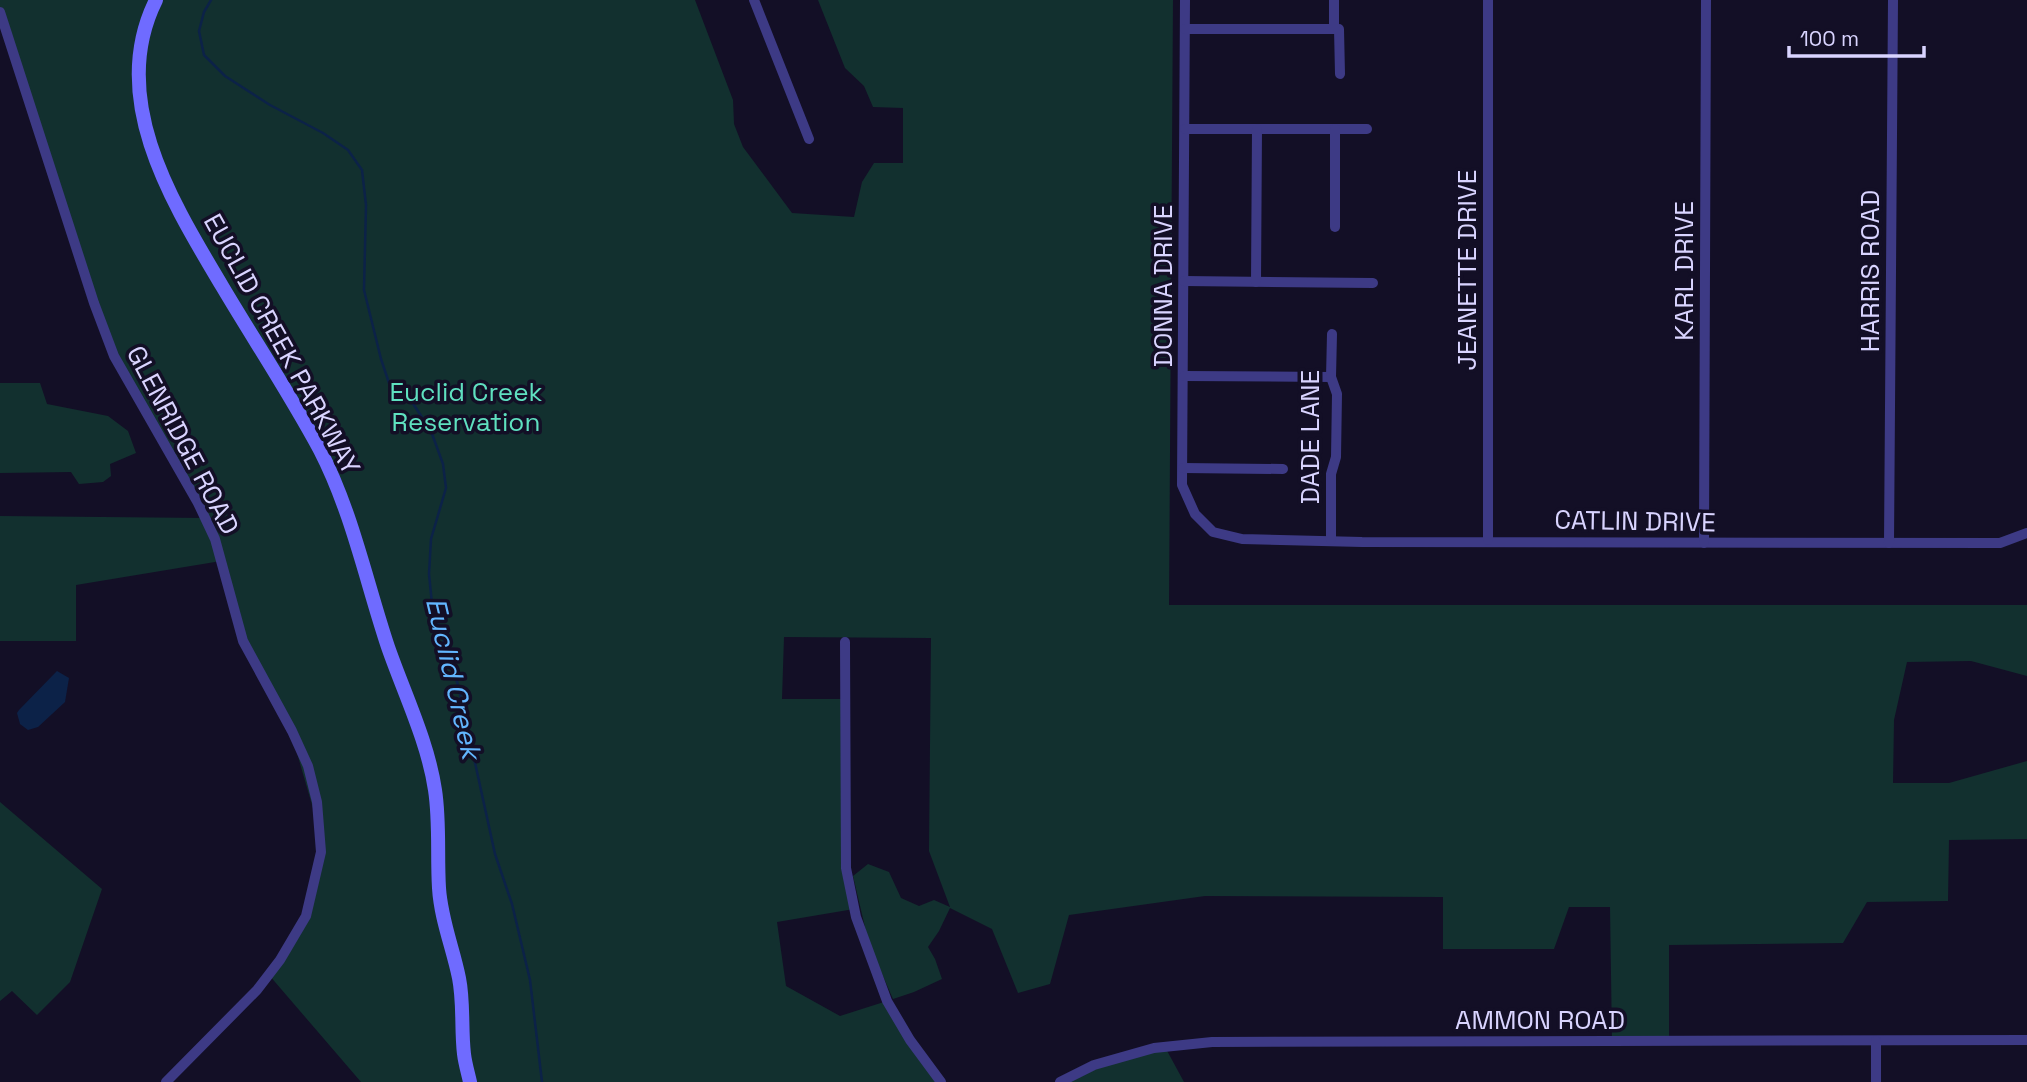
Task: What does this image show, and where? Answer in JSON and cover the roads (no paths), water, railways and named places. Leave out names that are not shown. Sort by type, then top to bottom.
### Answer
[{"type":"street","name":"EUCLID CREEK PARKWAY","points":[[156,0],[141,45],[139,89],[147,135],[167,188],[196,242],[320,451],[368,574],[387,644],[428,761],[435,790],[439,891],[443,919],[460,980],[464,1055],[470,1082]]},
{"type":"street","points":[[754,0],[809,139]]},
{"type":"street","name":"DONNA DRIVE","points":[[1185,0],[1182,485],[1195,514],[1213,532],[1242,539]]},
{"type":"street","points":[[1334,0],[1334,29]]},
{"type":"street","name":"JEANETTE DRIVE","points":[[1488,0],[1488,540]]},
{"type":"street","name":"KARL DRIVE","points":[[1704,543],[1706,0]]},
{"type":"street","name":"HARRIS ROAD","points":[[1889,543],[1893,0]]},
{"type":"street","name":"GLENRIDGE ROAD","points":[[0,12],[94,303],[114,355],[198,503],[215,539],[243,640],[308,766],[317,802],[321,852],[306,916],[280,961],[257,990],[166,1082]]},
{"type":"street","points":[[1185,29],[1339,29],[1340,74]]},
{"type":"street","points":[[1185,129],[1367,130]]},
{"type":"street","points":[[1256,282],[1257,129]]},
{"type":"street","points":[[1335,129],[1335,227]]},
{"type":"street","points":[[1184,281],[1373,283]]},
{"type":"street","name":"DADE LANE","points":[[1331,540],[1331,474],[1336,457],[1336,394],[1331,377],[1332,334]]},
{"type":"street","points":[[1184,376],[1331,377]]},
{"type":"street","points":[[1183,468],[1283,469]]},
{"type":"street","name":"CATLIN DRIVE","points":[[1242,539],[2000,543],[2027,533]]},
{"type":"street","points":[[845,642],[846,868],[856,917],[887,1001],[910,1040],[941,1082]]},
{"type":"street","name":"AMMON ROAD","points":[[1059,1082],[1094,1065],[1154,1048],[1212,1042],[2027,1040]]},
{"type":"street","points":[[1875,1082],[1876,1041]]},
{"type":"water","points":[[57,671],[69,678],[65,702],[38,727],[28,730],[20,724],[17,713]]},
{"type":"waterway","name":"Euclid Creek","points":[[211,0],[204,12],[199,31],[204,55],[225,76],[348,150],[362,170],[366,205],[364,290],[381,359],[389,383],[410,399],[431,431],[443,464],[446,488],[431,539],[429,574],[432,604],[458,685],[495,854],[512,904],[530,980],[542,1082]]},
{"type":"park label","name":"Euclid Creek Reservation","points":[[466,407]]}]
